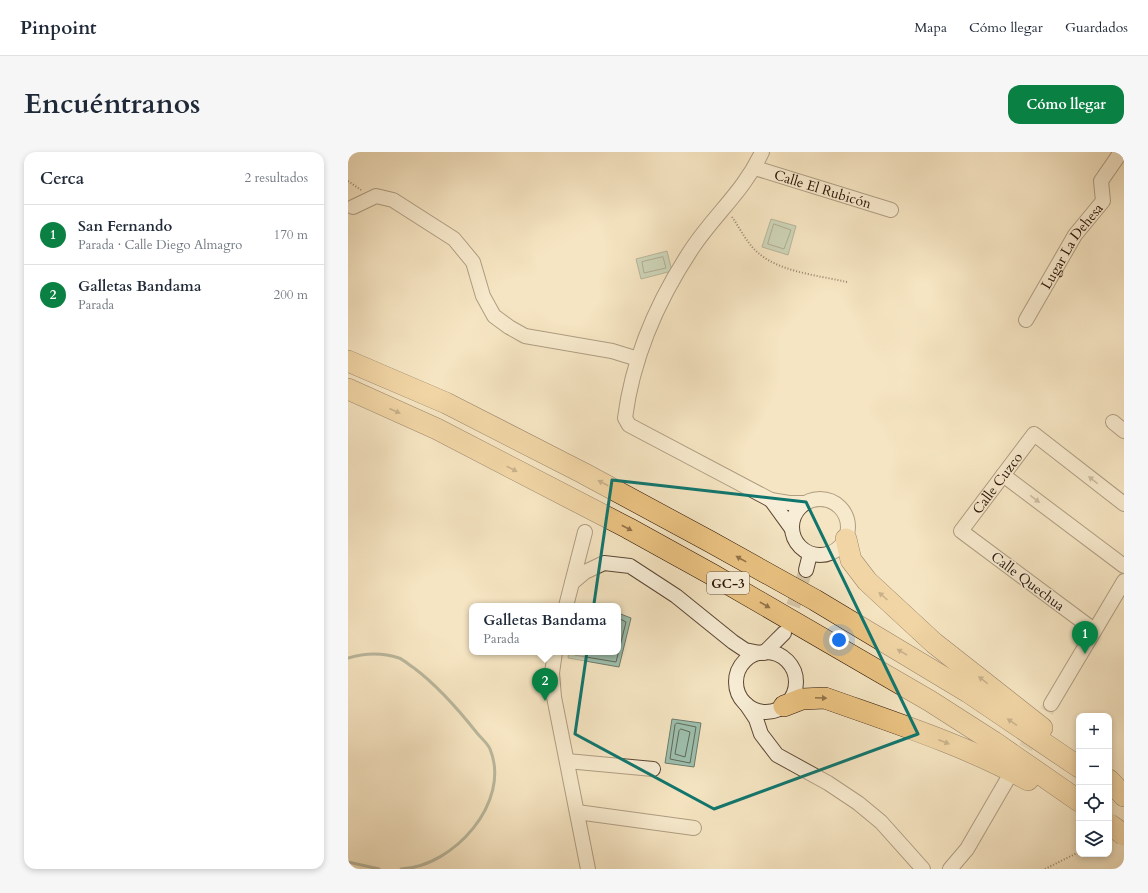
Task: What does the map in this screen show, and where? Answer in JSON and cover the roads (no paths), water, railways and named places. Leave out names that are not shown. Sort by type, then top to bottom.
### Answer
[{"type":"highway","name":"GC-3","points":[[348,361],[446,403],[576,470],[788,585],[968,692],[1076,765]]},
{"type":"highway","name":"GC-3","points":[[353,392],[437,429],[628,528],[713,575],[930,701],[994,742],[1076,799]]},
{"type":"highway","points":[[846,539],[851,560],[866,581],[934,643],[1076,754]]},
{"type":"highway","points":[[781,708],[802,699],[825,698],[961,748],[1007,768],[1064,800],[1076,809]]},
{"type":"highway","points":[[1112,783],[1124,797]]},
{"type":"highway","points":[[1112,790],[1124,797]]},
{"type":"highway","points":[[1112,826],[1124,835]]},
{"type":"highway","points":[[1112,832],[1124,838]]},
{"type":"street","points":[[762,152],[755,168],[726,208],[693,247],[657,310],[638,359],[626,407],[625,418],[629,425],[771,500],[789,503],[806,503]]},
{"type":"street","name":"Lugar La Dehesa","points":[[1026,320],[1074,236],[1103,201],[1101,181],[1121,152]]},
{"type":"street","name":"Calle El Rubicón","points":[[755,168],[891,210]]},
{"type":"street","points":[[353,207],[376,196],[393,200],[454,239],[474,262],[483,296],[494,316],[525,336],[612,351],[638,359]]},
{"type":"street","points":[[1113,422],[1124,431]]},
{"type":"street","name":"Calle Cuzco","points":[[961,531],[1034,434],[1124,504]]},
{"type":"street","points":[[1003,475],[1124,566]]},
{"type":"street","points":[[771,500],[792,529],[798,544],[810,554],[818,555],[831,553],[841,546],[846,539],[848,522],[840,506],[832,501],[814,499],[806,503],[795,514],[792,529]]},
{"type":"street","name":"Calle Quechua","points":[[961,531],[1094,630]]},
{"type":"street","points":[[567,603],[585,532]]},
{"type":"street","points":[[806,570],[810,554]]},
{"type":"street","points":[[572,583],[585,572],[604,563],[630,566],[676,596],[725,636],[745,650],[772,653],[785,660],[795,674],[796,683],[790,700],[771,718],[767,729],[768,744]]},
{"type":"street","points":[[1050,704],[1124,581]]},
{"type":"street","points":[[785,660],[784,633],[762,653],[744,662],[736,679],[740,697],[756,719],[761,734],[777,755],[828,783],[858,803],[881,822],[924,869]]},
{"type":"street","points":[[725,636],[734,652],[739,670]]},
{"type":"street","points":[[555,655],[552,673],[554,697],[588,869]]},
{"type":"street","points":[[746,704],[761,712],[781,708]]},
{"type":"street","points":[[566,761],[653,769]]},
{"type":"street","points":[[949,869],[966,849],[1007,780]]},
{"type":"street","points":[[577,812],[694,828]]},
{"type":"water","points":[[771,219],[796,226],[788,255],[762,247]]},
{"type":"water","points":[[667,251],[672,271],[641,279],[636,259]]},
{"type":"water","points":[[621,614],[631,618],[619,667],[568,658],[568,655],[621,655]]},
{"type":"water","points":[[672,719],[701,723],[694,767],[665,763]]},
{"type":"waterway","points":[[348,658],[367,654],[379,654],[392,656],[403,660],[423,675],[447,698],[463,715],[490,749],[495,769],[493,790],[485,810],[473,828],[458,844],[440,857],[421,865],[401,869]]},
{"type":"waterway","points":[[348,862],[379,869]]},
{"type":"tunnel","points":[[786,626],[806,570]]},
{"type":"tunnel","points":[[1015,766],[1051,704]]},
{"type":"place","name":"San Fernando","points":[[1085,654]]},
{"type":"place","name":"Galletas Bandama","points":[[545,701]]}]
